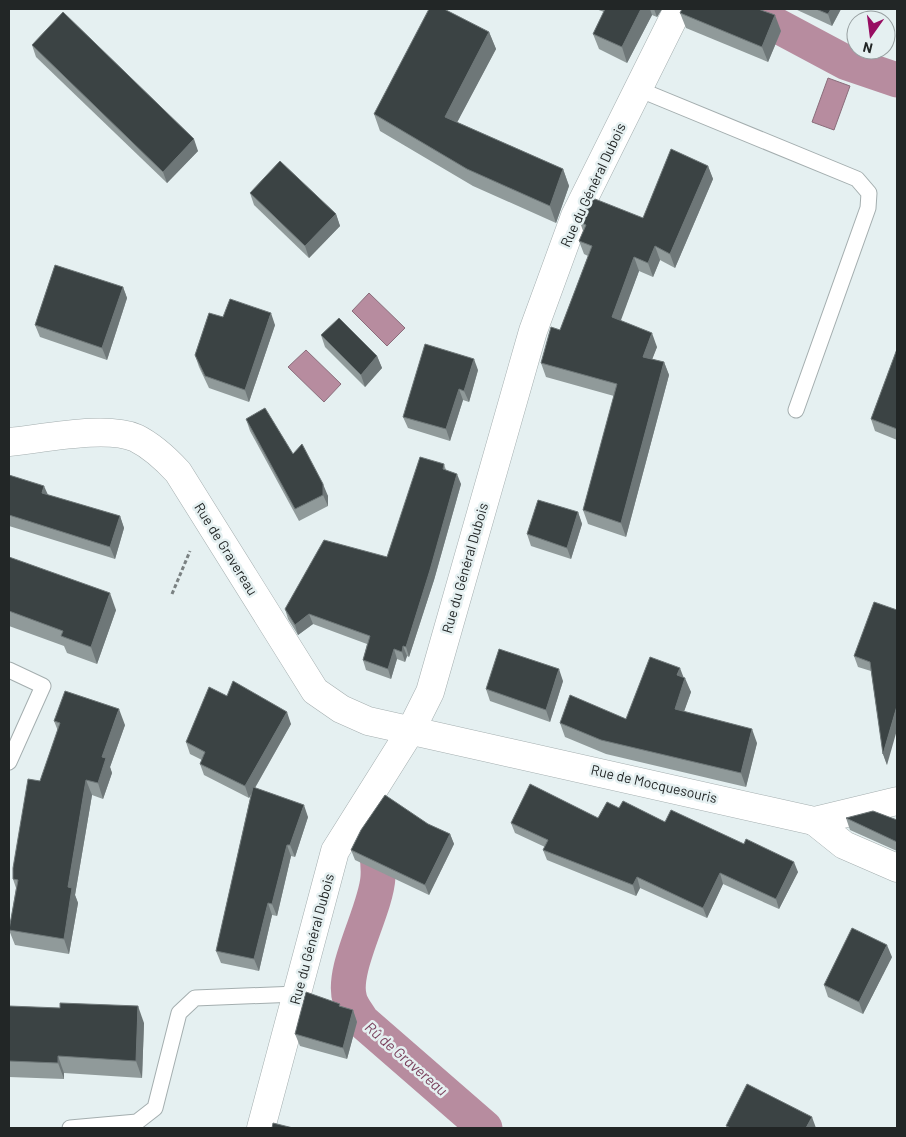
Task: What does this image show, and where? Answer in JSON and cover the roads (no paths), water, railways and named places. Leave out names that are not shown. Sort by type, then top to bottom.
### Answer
[{"type":"street","name":"Rue du Général Dubois","points":[[261,1128],[335,852],[411,730],[430,692],[533,330],[576,216],[678,9]]},
{"type":"street","name":"Rue de Gravereau","points":[[9,442],[105,432],[135,438],[161,454],[178,472],[315,690],[341,709],[368,721],[392,728],[411,730]]},
{"type":"street","name":"Rue de Mocquesouris","points":[[411,730],[814,821],[897,800]]},
{"type":"street","points":[[814,821],[844,845],[897,868]]},
{"type":"lane","points":[[638,89],[857,179],[869,193],[868,208],[796,410]]},
{"type":"lane","points":[[9,670],[43,686],[9,762]]},
{"type":"lane","points":[[70,1128],[137,1122],[155,1108],[179,1013],[195,998],[297,994]]},
{"type":"waterway","points":[[746,9],[847,63],[897,80]]},
{"type":"waterway","name":"Rû de Gravereau","points":[[371,832],[377,854],[378,877],[376,891],[350,973],[348,987],[351,1003],[362,1021],[485,1128]]}]
